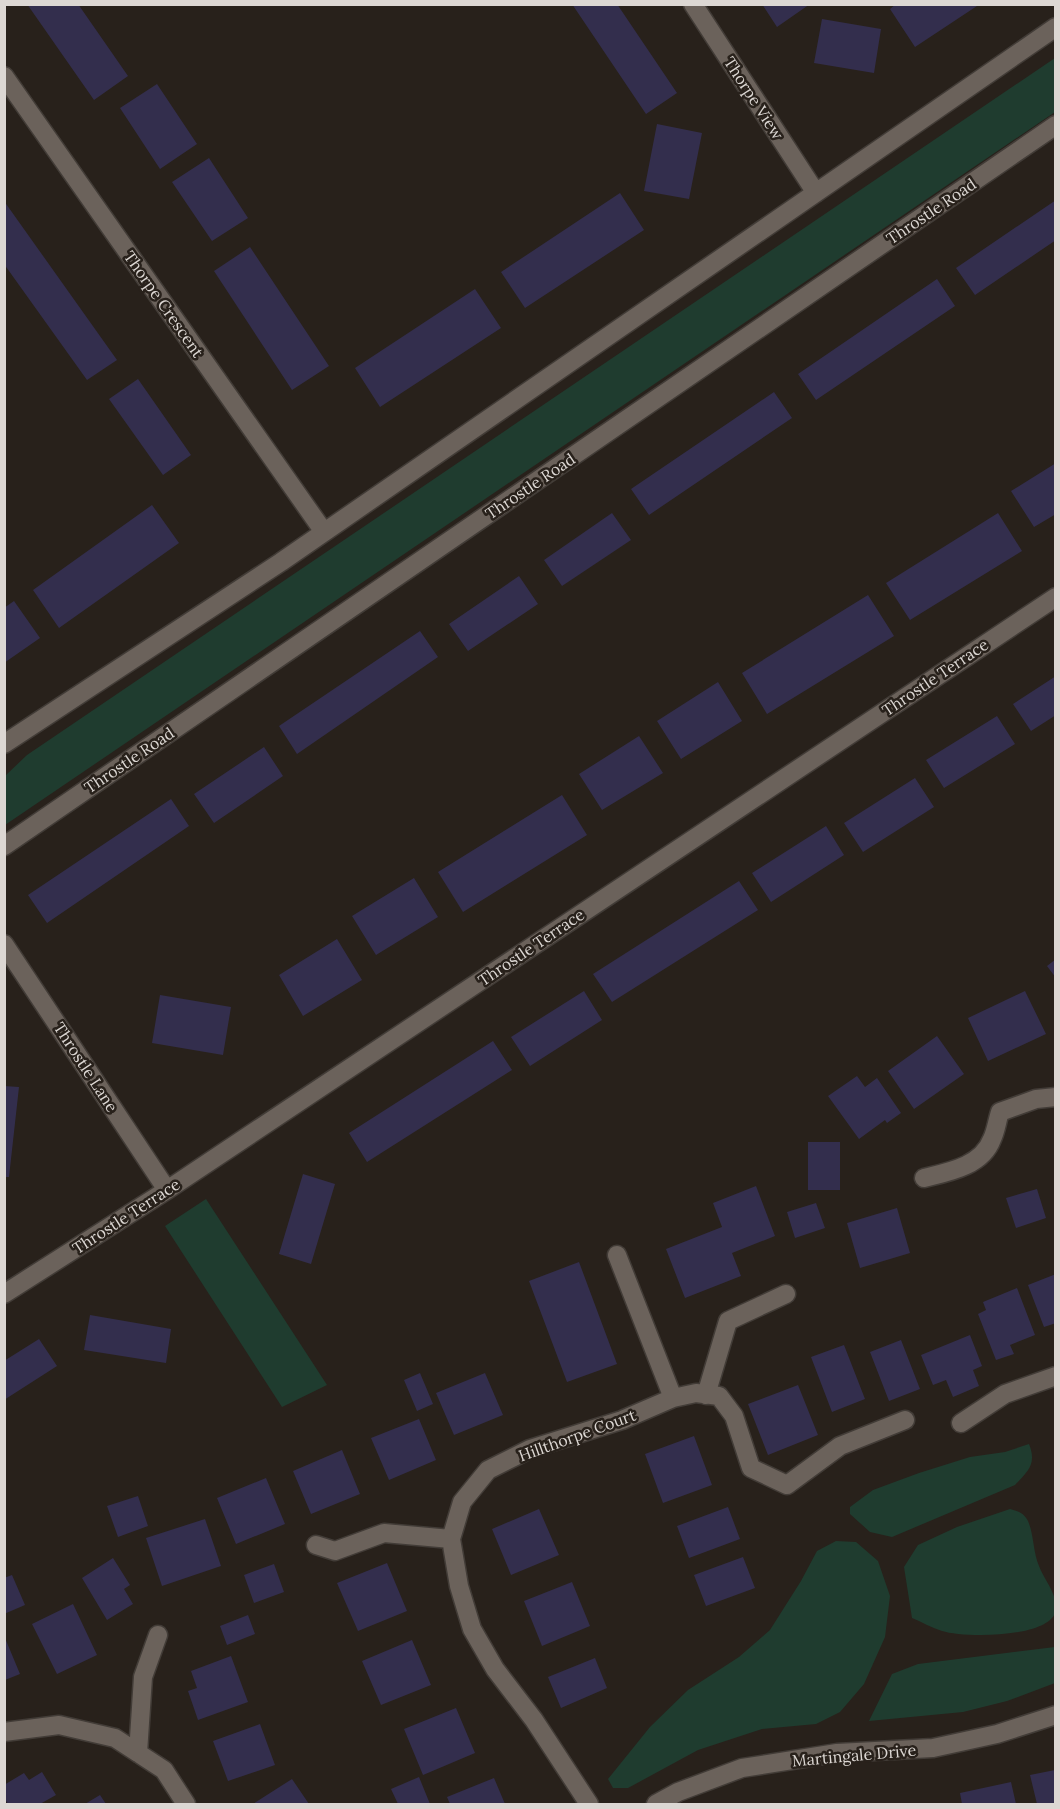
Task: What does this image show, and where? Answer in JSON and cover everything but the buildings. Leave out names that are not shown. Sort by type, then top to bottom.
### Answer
[{"type":"street","name":"Thorpe View","points":[[693,4],[816,193]]},
{"type":"street","points":[[4,744],[324,532],[1056,27]]},
{"type":"street","name":"Thorpe Crescent","points":[[4,76],[324,532]]},
{"type":"street","name":"Throstle Road","points":[[4,846],[1056,125]]},
{"type":"street","name":"Throstle Terrace","points":[[4,1294],[167,1190],[1056,597]]},
{"type":"street","name":"Throstle Lane","points":[[4,944],[167,1190]]},
{"type":"street","points":[[924,1178],[952,1171],[977,1159],[992,1142],[1000,1112],[1036,1099],[1056,1097]]},
{"type":"street","points":[[617,1255],[673,1398]]},
{"type":"street","points":[[786,1294],[728,1321],[706,1395],[719,1396],[734,1416],[751,1468],[788,1485],[840,1446],[905,1420]]},
{"type":"street","points":[[961,1423],[1005,1394],[1056,1376]]},
{"type":"street","name":"Hillthorpe Court","points":[[589,1804],[534,1720],[495,1669],[472,1629],[459,1586],[451,1539],[462,1502],[488,1470],[530,1449],[622,1420],[673,1398],[696,1393],[706,1395]]},
{"type":"street","points":[[316,1545],[335,1551],[384,1533],[451,1539]]},
{"type":"street","points":[[138,1753],[143,1677],[158,1635]]},
{"type":"street","name":"Martingale Drive","points":[[656,1804],[678,1792],[742,1768],[837,1754],[933,1748],[996,1734],[1056,1715]]},
{"type":"street","points":[[4,1732],[59,1725],[115,1738],[164,1770],[186,1804]]},
{"type":"green space","points":[[1055,58],[1055,112],[5,825],[5,776],[27,755]]},
{"type":"green space","points":[[206,1199],[327,1385],[282,1407],[165,1226]]},
{"type":"green space","points":[[1029,1444],[1032,1462],[1015,1485],[892,1537],[870,1532],[850,1514],[850,1507],[873,1490],[970,1457],[1005,1452]]},
{"type":"green space","points":[[1010,1509],[1025,1516],[1028,1521],[1037,1561],[1055,1601],[1055,1613],[1048,1621],[1021,1632],[968,1635],[942,1631],[912,1618],[904,1567],[918,1545],[957,1527]]},
{"type":"green space","points":[[836,1541],[856,1542],[878,1561],[890,1596],[885,1637],[864,1684],[840,1712],[816,1724],[762,1729],[698,1750],[628,1788],[613,1788],[608,1779],[650,1727],[688,1690],[739,1657],[770,1630],[817,1551]]},
{"type":"green space","points":[[1055,1647],[1055,1683],[1007,1701],[963,1712],[869,1721],[892,1674],[918,1664]]}]
